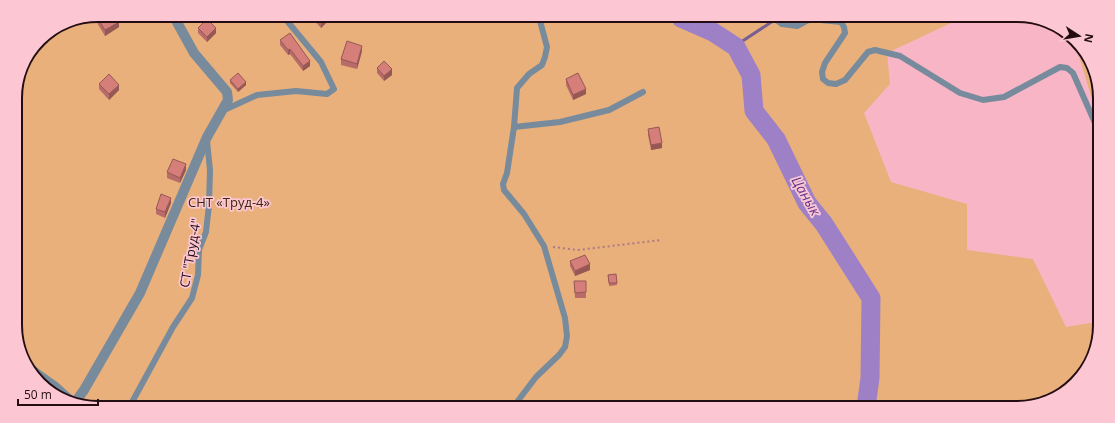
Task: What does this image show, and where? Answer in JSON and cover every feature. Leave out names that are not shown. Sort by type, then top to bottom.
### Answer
[{"type":"street","points":[[78,398],[84,390],[140,293],[207,137],[228,100],[227,92],[194,53],[177,22]]},
{"type":"lane","points":[[221,112],[257,94],[296,91],[327,94],[334,89],[321,62],[288,22]]},
{"type":"lane","points":[[518,401],[536,377],[559,355],[564,347],[567,336],[565,318],[544,246],[524,214],[504,190],[503,184],[507,172],[514,127],[516,88],[529,74],[542,65],[545,57],[547,47],[540,22]]},
{"type":"lane","points":[[779,22],[782,24],[796,26],[804,22]]},
{"type":"lane","points":[[841,22],[844,27],[844,33],[825,63],[822,72],[823,79],[828,83],[836,84],[845,80],[868,52],[876,50],[900,56],[960,93],[983,100],[1004,97],[1060,67],[1067,68],[1073,73],[1093,118]]},
{"type":"lane","points":[[514,127],[560,122],[609,110],[643,92]]},
{"type":"lane","name":"СТ \"Труд-4\"","points":[[133,401],[173,328],[192,298],[198,275],[199,250],[206,232],[209,205],[210,170],[207,137]]},
{"type":"lane","points":[[40,374],[56,385],[64,393]]},
{"type":"path","points":[[544,246],[578,250],[661,240]]},
{"type":"green space","name":"СНТ «Труд-4»","points":[[93,22],[952,22],[887,53],[890,84],[864,113],[891,182],[967,204],[967,250],[1033,259],[1066,327],[1093,322],[1092,340],[1085,359],[1071,379],[1055,391],[1042,397],[1022,401],[83,400],[64,393],[41,375],[30,359],[23,340],[23,83],[30,64],[44,44],[60,32],[73,26]]},
{"type":"green space","points":[[1079,56],[1089,73],[1092,83],[1093,102]]},
{"type":"building","points":[[100,22],[119,22],[105,30]]},
{"type":"building","points":[[204,22],[210,22],[216,28],[207,37],[198,28]]},
{"type":"building","points":[[290,33],[310,61],[303,66],[290,49],[288,50],[280,40]]},
{"type":"building","points":[[347,41],[362,46],[357,64],[341,59]]},
{"type":"building","points":[[384,61],[392,69],[384,76],[377,68]]},
{"type":"building","points":[[238,73],[246,82],[238,89],[230,80]]},
{"type":"building","points":[[578,73],[586,89],[573,95],[566,79]]},
{"type":"building","points":[[109,74],[119,85],[109,94],[99,84]]},
{"type":"building","points":[[659,127],[662,143],[651,145],[648,129]]},
{"type":"building","points":[[173,159],[186,164],[180,178],[167,172]]},
{"type":"building","points":[[161,194],[171,198],[165,212],[156,209]]},
{"type":"building","points":[[585,255],[590,264],[575,271],[570,261]]},
{"type":"building","points":[[616,274],[617,283],[609,283],[608,275]]},
{"type":"building","points":[[574,281],[586,281],[586,292],[575,293]]},
{"type":"waterway","name":"Цанык","points":[[690,22],[713,32],[736,47],[751,75],[754,111],[776,139],[807,203],[824,224],[871,298],[870,378],[867,401]]},
{"type":"waterway","points":[[735,46],[771,22]]}]
